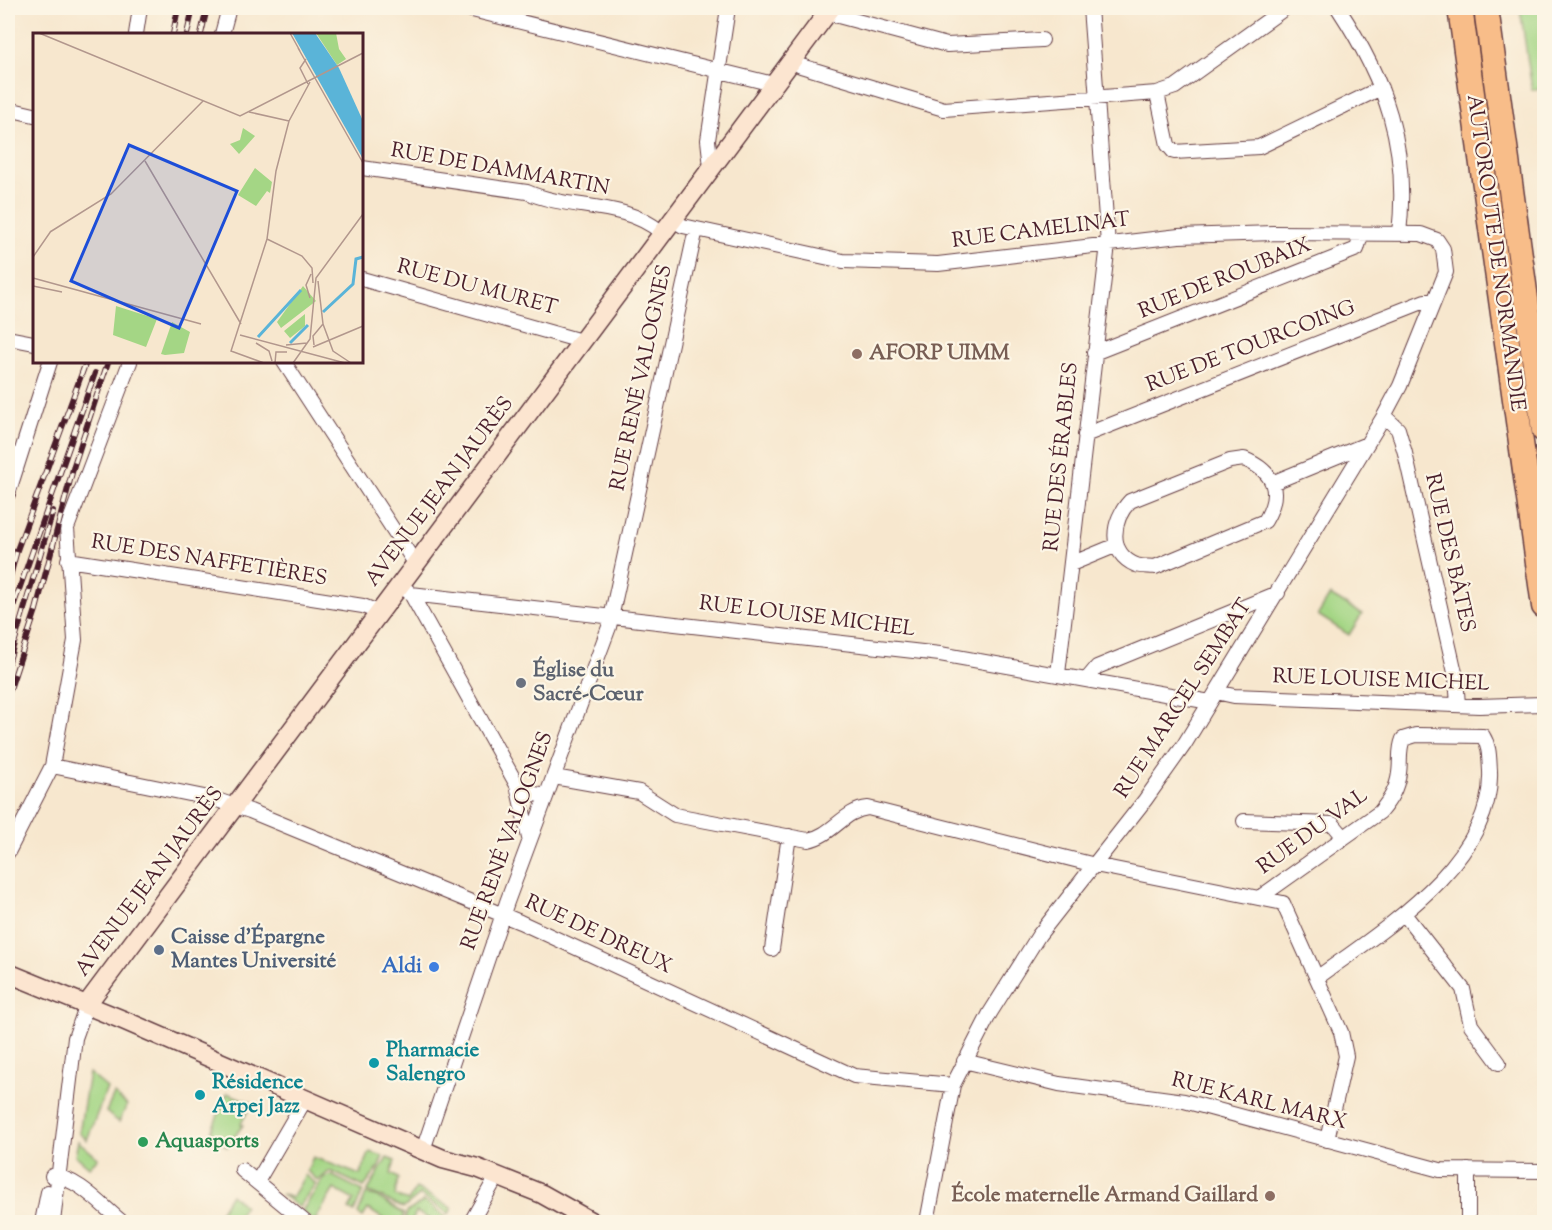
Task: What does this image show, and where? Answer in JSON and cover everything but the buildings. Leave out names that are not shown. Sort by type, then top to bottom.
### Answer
[{"type":"highway","name":"AUTOROUTE DE NORMANDIE","points":[[1460,8],[1545,606]]},
{"type":"highway","name":"AUTOROUTE DE NORMANDIE","points":[[1485,8],[1545,430]]},
{"type":"main road","name":"AVENUE JEAN JAURÈS","points":[[87,1004],[378,612],[405,589],[415,563],[829,10]]},
{"type":"main road","points":[[8,973],[87,1004],[334,1110],[369,1118],[424,1145],[542,1194],[588,1221]]},
{"type":"street","points":[[136,33],[140,8]]},
{"type":"street","points":[[222,33],[229,8]]},
{"type":"street","points":[[464,8],[773,84]]},
{"type":"street","points":[[711,167],[708,140],[728,8]]},
{"type":"street","name":"RUE DES ÉRABLES","points":[[1058,674],[1108,244],[1099,96],[1090,8]]},
{"type":"street","points":[[791,61],[944,110],[1157,93],[1175,87],[1285,8]]},
{"type":"street","points":[[1338,8],[1355,34],[1381,88],[1394,123],[1401,156],[1404,196],[1399,234]]},
{"type":"street","points":[[829,10],[947,45],[1042,40]]},
{"type":"street","points":[[1157,93],[1168,144],[1174,152],[1259,147],[1381,88]]},
{"type":"street","points":[[8,109],[33,115]]},
{"type":"street","name":"RUE DE DAMMARTIN","points":[[363,168],[527,192],[539,197],[594,205],[666,225]]},
{"type":"street","name":"RUE CAMELINAT","points":[[666,225],[696,229],[843,261],[938,264],[1108,244],[1203,236],[1274,233],[1421,234]]},
{"type":"street","name":"RUE RENÉ VALOGNES","points":[[424,1145],[529,840],[613,615],[696,229]]},
{"type":"street","name":"RUE MARCEL SEMBAT","points":[[927,1222],[953,1086],[964,1061],[1019,964],[1145,800],[1213,697],[1278,593],[1400,386],[1446,272],[1443,249],[1437,240],[1421,234]]},
{"type":"street","name":"RUE DE ROUBAIX","points":[[1094,353],[1357,249],[1361,235]]},
{"type":"street","name":"RUE DU MURET","points":[[363,279],[581,341]]},
{"type":"street","name":"RUE DE TOURCOING","points":[[1085,435],[1414,306],[1434,301]]},
{"type":"street","points":[[8,338],[33,343]]},
{"type":"street","points":[[8,494],[50,363]]},
{"type":"street","points":[[8,852],[52,766],[75,640],[66,537],[68,520],[130,363]]},
{"type":"street","points":[[285,363],[415,563]]},
{"type":"street","name":"RUE DES BÂTES","points":[[1384,416],[1398,429],[1405,453],[1456,677],[1458,705]]},
{"type":"street","points":[[1272,483],[1366,444]]},
{"type":"street","points":[[1244,459],[1258,465],[1267,473],[1272,483],[1275,495],[1272,510],[1265,521],[1254,528],[1155,567],[1137,565],[1123,556],[1117,545],[1114,526],[1120,511],[1130,501],[1230,461],[1244,459]]},
{"type":"street","points":[[1071,564],[1117,545]]},
{"type":"street","name":"RUE DES NAFFETIÈRES","points":[[68,560],[363,606],[378,612]]},
{"type":"street","points":[[405,589],[518,785],[529,840]]},
{"type":"street","name":"RUE LOUISE MICHEL","points":[[405,589],[940,654],[1213,697],[1458,705],[1545,704]]},
{"type":"street","points":[[1088,679],[1093,670],[1105,663],[1278,593]]},
{"type":"street","name":"RUE DU VAL","points":[[1259,898],[1380,812],[1393,796],[1400,771],[1398,750],[1402,738],[1416,735],[1483,736],[1489,745],[1491,786],[1477,828],[1452,866],[1405,915]]},
{"type":"street","name":"RUE DE DREUX","points":[[52,766],[214,799],[234,806],[503,915],[854,1076],[953,1086]]},
{"type":"street","points":[[554,777],[639,792],[675,815],[808,840],[820,838],[857,809],[868,808],[1095,866],[1283,903],[1341,1032],[1346,1056],[1327,1140]]},
{"type":"street","points":[[518,785],[529,793],[546,796]]},
{"type":"street","points":[[1244,821],[1333,824],[1344,836]]},
{"type":"street","points":[[772,948],[789,836]]},
{"type":"street","points":[[1317,978],[1405,915],[1463,989],[1471,1025],[1499,1063]]},
{"type":"street","points":[[53,1222],[55,1177],[75,1038],[87,1004]]},
{"type":"street","name":"RUE KARL MARX","points":[[964,1061],[1059,1084],[1184,1101],[1440,1170],[1545,1171]]},
{"type":"street","points":[[257,1182],[306,1098]]},
{"type":"street","points":[[242,1170],[305,1222]]},
{"type":"street","points":[[1468,1170],[1468,1222]]},
{"type":"street","points":[[471,1222],[497,1176]]},
{"type":"street","points":[[42,1222],[55,1177]]},
{"type":"street","points":[[55,1177],[83,1190],[122,1222]]},
{"type":"green space","points":[[1520,8],[1544,8],[1544,89],[1532,90]]},
{"type":"green space","points":[[1330,595],[1362,614],[1349,635],[1318,615]]},
{"type":"green space","points":[[89,1073],[107,1088],[87,1140],[79,1133]]},
{"type":"green space","points":[[227,1093],[252,1103],[241,1124],[243,1125],[227,1147],[211,1132]]},
{"type":"green space","points":[[114,1094],[127,1105],[119,1122],[106,1112]]},
{"type":"green space","points":[[78,1141],[98,1158],[89,1167],[75,1155]]},
{"type":"green space","points":[[370,1152],[383,1156],[378,1169],[364,1187],[330,1171],[318,1181],[307,1171],[313,1157],[360,1175]]},
{"type":"green space","points":[[387,1158],[395,1161],[391,1174],[398,1178],[395,1196],[408,1201],[416,1188],[452,1208],[449,1214],[420,1195],[404,1208],[367,1192]]},
{"type":"green space","points":[[305,1175],[316,1184],[299,1207],[281,1194],[292,1198]]},
{"type":"green space","points":[[331,1175],[363,1191],[354,1212],[349,1209],[354,1200],[334,1189],[314,1222],[302,1211],[323,1179]]},
{"type":"green space","points":[[231,1194],[244,1206],[235,1222],[214,1222]]},
{"type":"green space","points":[[366,1194],[376,1196],[404,1214],[401,1222],[388,1222],[368,1209],[363,1217],[358,1214]]},
{"type":"green space","points":[[424,1201],[446,1217],[443,1222],[436,1222],[416,1212],[412,1222],[404,1222],[407,1212]]},
{"type":"railway","points":[[173,33],[178,8]]},
{"type":"railway","points":[[187,33],[193,8]]},
{"type":"railway","points":[[201,33],[207,8]]},
{"type":"railway","points":[[8,584],[17,550],[86,363]]},
{"type":"railway","points":[[8,695],[36,610],[74,465],[108,363]]},
{"type":"railway","points":[[8,621],[95,373]]},
{"type":"railway","points":[[8,664],[53,511]]},
{"type":"place","name":"AFORP UIMM","points":[[857,354]]},
{"type":"place","name":"Église du Sacré-Cœur","points":[[521,683]]},
{"type":"place","name":"Caisse d'Épargne Mantes Université","points":[[159,950]]},
{"type":"place","name":"Aldi","points":[[434,967]]},
{"type":"place","name":"Pharmacie Salengro","points":[[374,1063]]},
{"type":"place","name":"Résidence Arpej Jazz","points":[[200,1095]]},
{"type":"place","name":"Aquasports","points":[[143,1142]]},
{"type":"place","name":"École maternelle Armand Gaillard","points":[[1270,1196]]}]
